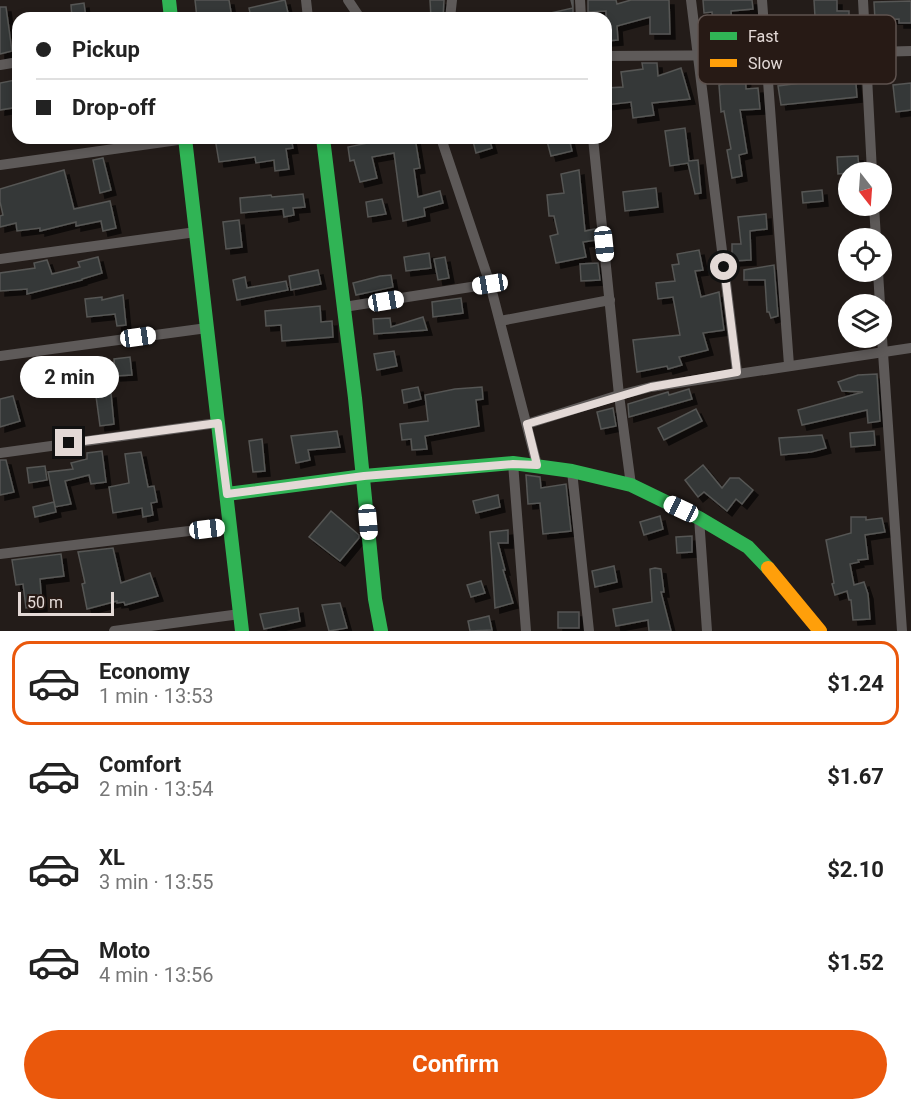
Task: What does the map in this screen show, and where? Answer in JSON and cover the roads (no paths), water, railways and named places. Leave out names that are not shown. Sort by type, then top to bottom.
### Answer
[{"type":"street","points":[[691,0],[698,63]]},
{"type":"street","points":[[762,0],[763,15]]},
{"type":"street","points":[[863,0],[864,15]]},
{"type":"street","points":[[896,51],[911,51]]},
{"type":"street","points":[[612,56],[697,55]]},
{"type":"street","points":[[701,84],[737,372]]},
{"type":"street","points":[[767,84],[789,365]]},
{"type":"street","points":[[868,84],[872,162]]},
{"type":"street","points":[[0,165],[149,144]]},
{"type":"street","points":[[186,144],[242,631]]},
{"type":"street","points":[[324,144],[364,476],[375,599],[381,631]]},
{"type":"street","points":[[443,144],[490,284],[537,465]]},
{"type":"street","points":[[594,144],[619,395],[631,485]]},
{"type":"street","points":[[0,259],[196,232]]},
{"type":"street","points":[[344,307],[490,284]]},
{"type":"street","points":[[500,321],[610,300]]},
{"type":"street","points":[[0,356],[207,328]]},
{"type":"street","points":[[882,348],[902,631]]},
{"type":"street","points":[[527,424],[651,387],[737,372],[911,348]]},
{"type":"street","points":[[0,453],[218,423]]},
{"type":"street","points":[[513,464],[526,631]]},
{"type":"street","points":[[227,494],[364,476],[513,464],[537,465],[572,471],[631,485],[699,518],[748,547],[789,591],[820,631]]},
{"type":"street","points":[[572,471],[589,631]]},
{"type":"street","points":[[699,518],[707,631]]},
{"type":"street","points":[[0,554],[230,526]]},
{"type":"street","points":[[114,631],[240,614]]},
{"type":"street","points":[[805,614],[806,631]]}]
